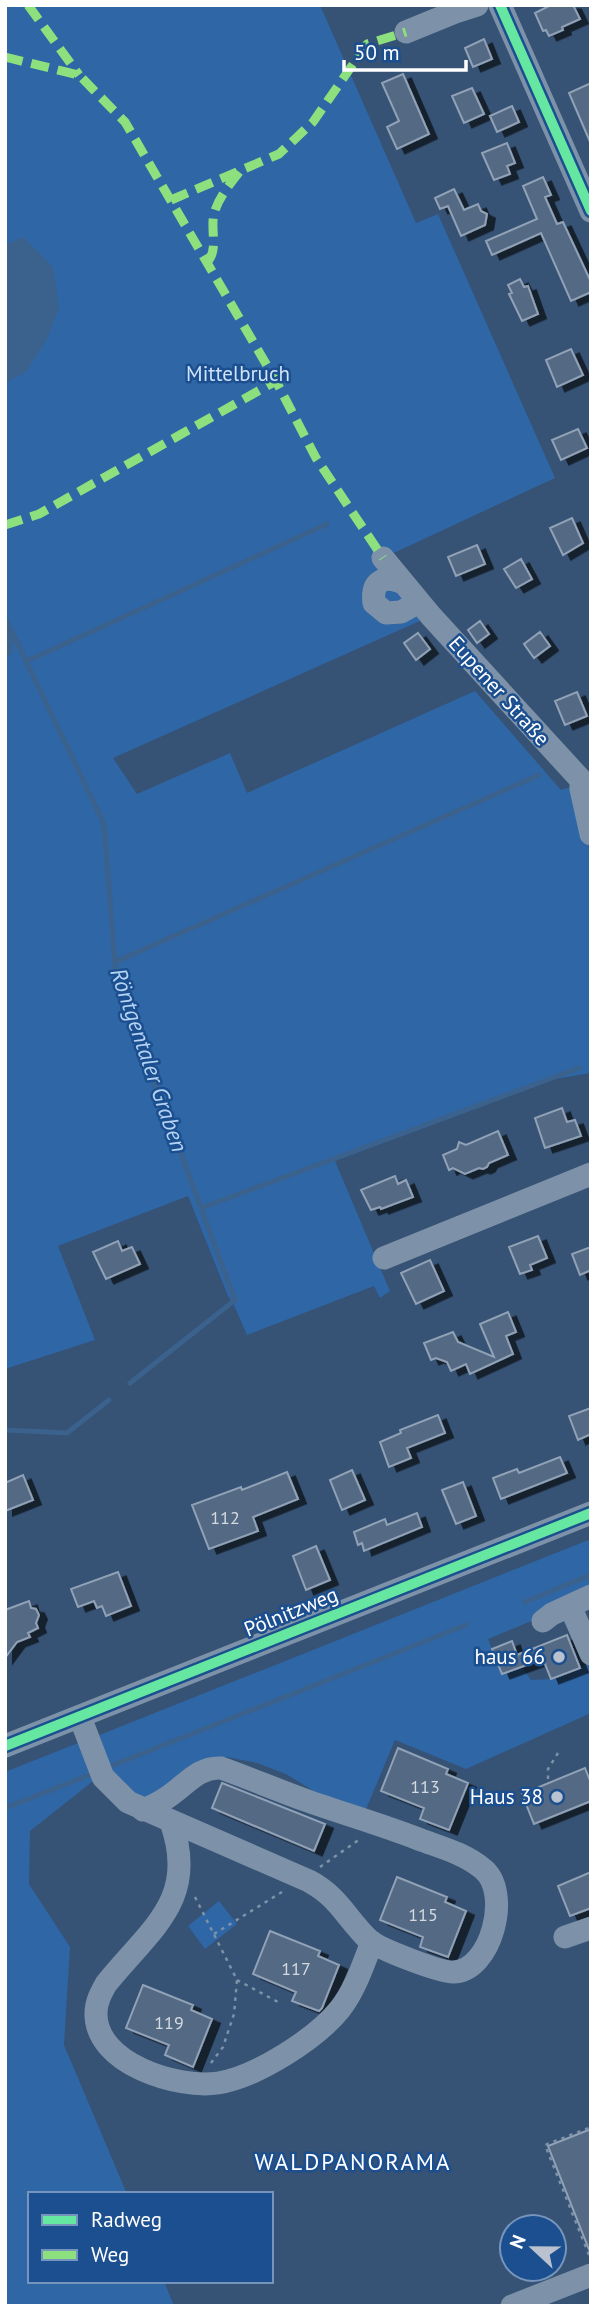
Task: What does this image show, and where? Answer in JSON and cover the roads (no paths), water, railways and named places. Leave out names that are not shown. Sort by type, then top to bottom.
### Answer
[{"type":"street","points":[[406,32],[477,5]]},
{"type":"street","points":[[500,5],[591,211]]},
{"type":"street","name":"Eupener Straße","points":[[383,558],[419,602],[586,775],[591,834]]},
{"type":"street","points":[[403,583],[392,578],[382,580],[376,585],[374,603],[386,613],[401,612],[419,602]]},
{"type":"street","points":[[384,1258],[591,1174]]},
{"type":"street","name":"Pölnitzweg","points":[[5,1746],[591,1513]]},
{"type":"street","points":[[543,1621],[580,1601],[591,1654]]},
{"type":"street","points":[[80,1717],[103,1777],[128,1802],[143,1810],[325,1889],[372,1942],[439,1970],[455,1972],[466,1969],[480,1957],[489,1938],[497,1913],[497,1896],[486,1871],[466,1856],[221,1768],[204,1770],[164,1800],[143,1810]]},
{"type":"street","points":[[171,1822],[177,1839],[180,1869],[170,1906],[106,1983],[96,2013],[97,2026],[108,2045],[136,2067],[157,2076],[196,2083],[217,2083],[260,2068],[315,2032],[339,2010],[349,1996],[372,1942]]},
{"type":"street","points":[[565,1937],[591,1928]]},
{"type":"street","points":[[512,2306],[591,2275]]},
{"type":"waterway","points":[[27,661],[327,524]]},
{"type":"waterway","name":"Röntgentaler Graben","points":[[5,617],[104,824],[116,978],[235,1300],[130,1383]]},
{"type":"waterway","points":[[115,962],[539,775]]},
{"type":"waterway","points":[[201,1208],[579,1068]]},
{"type":"waterway","name":"Röntgentaler Graben","points":[[5,1430],[67,1433],[109,1400]]},
{"type":"waterway","points":[[525,1602],[588,1576]]},
{"type":"waterway","points":[[106,1768],[466,1625]]},
{"type":"waterway","points":[[5,1808],[97,1772]]},
{"type":"place","name":"haus 66","points":[[559,1657]]},
{"type":"place","name":"Haus 38","points":[[557,1797]]},
{"type":"district","name":"WALDPANORAMA","points":[[353,2162]]},
{"type":"park label","name":"Mittelbruch","points":[[238,374]]}]
